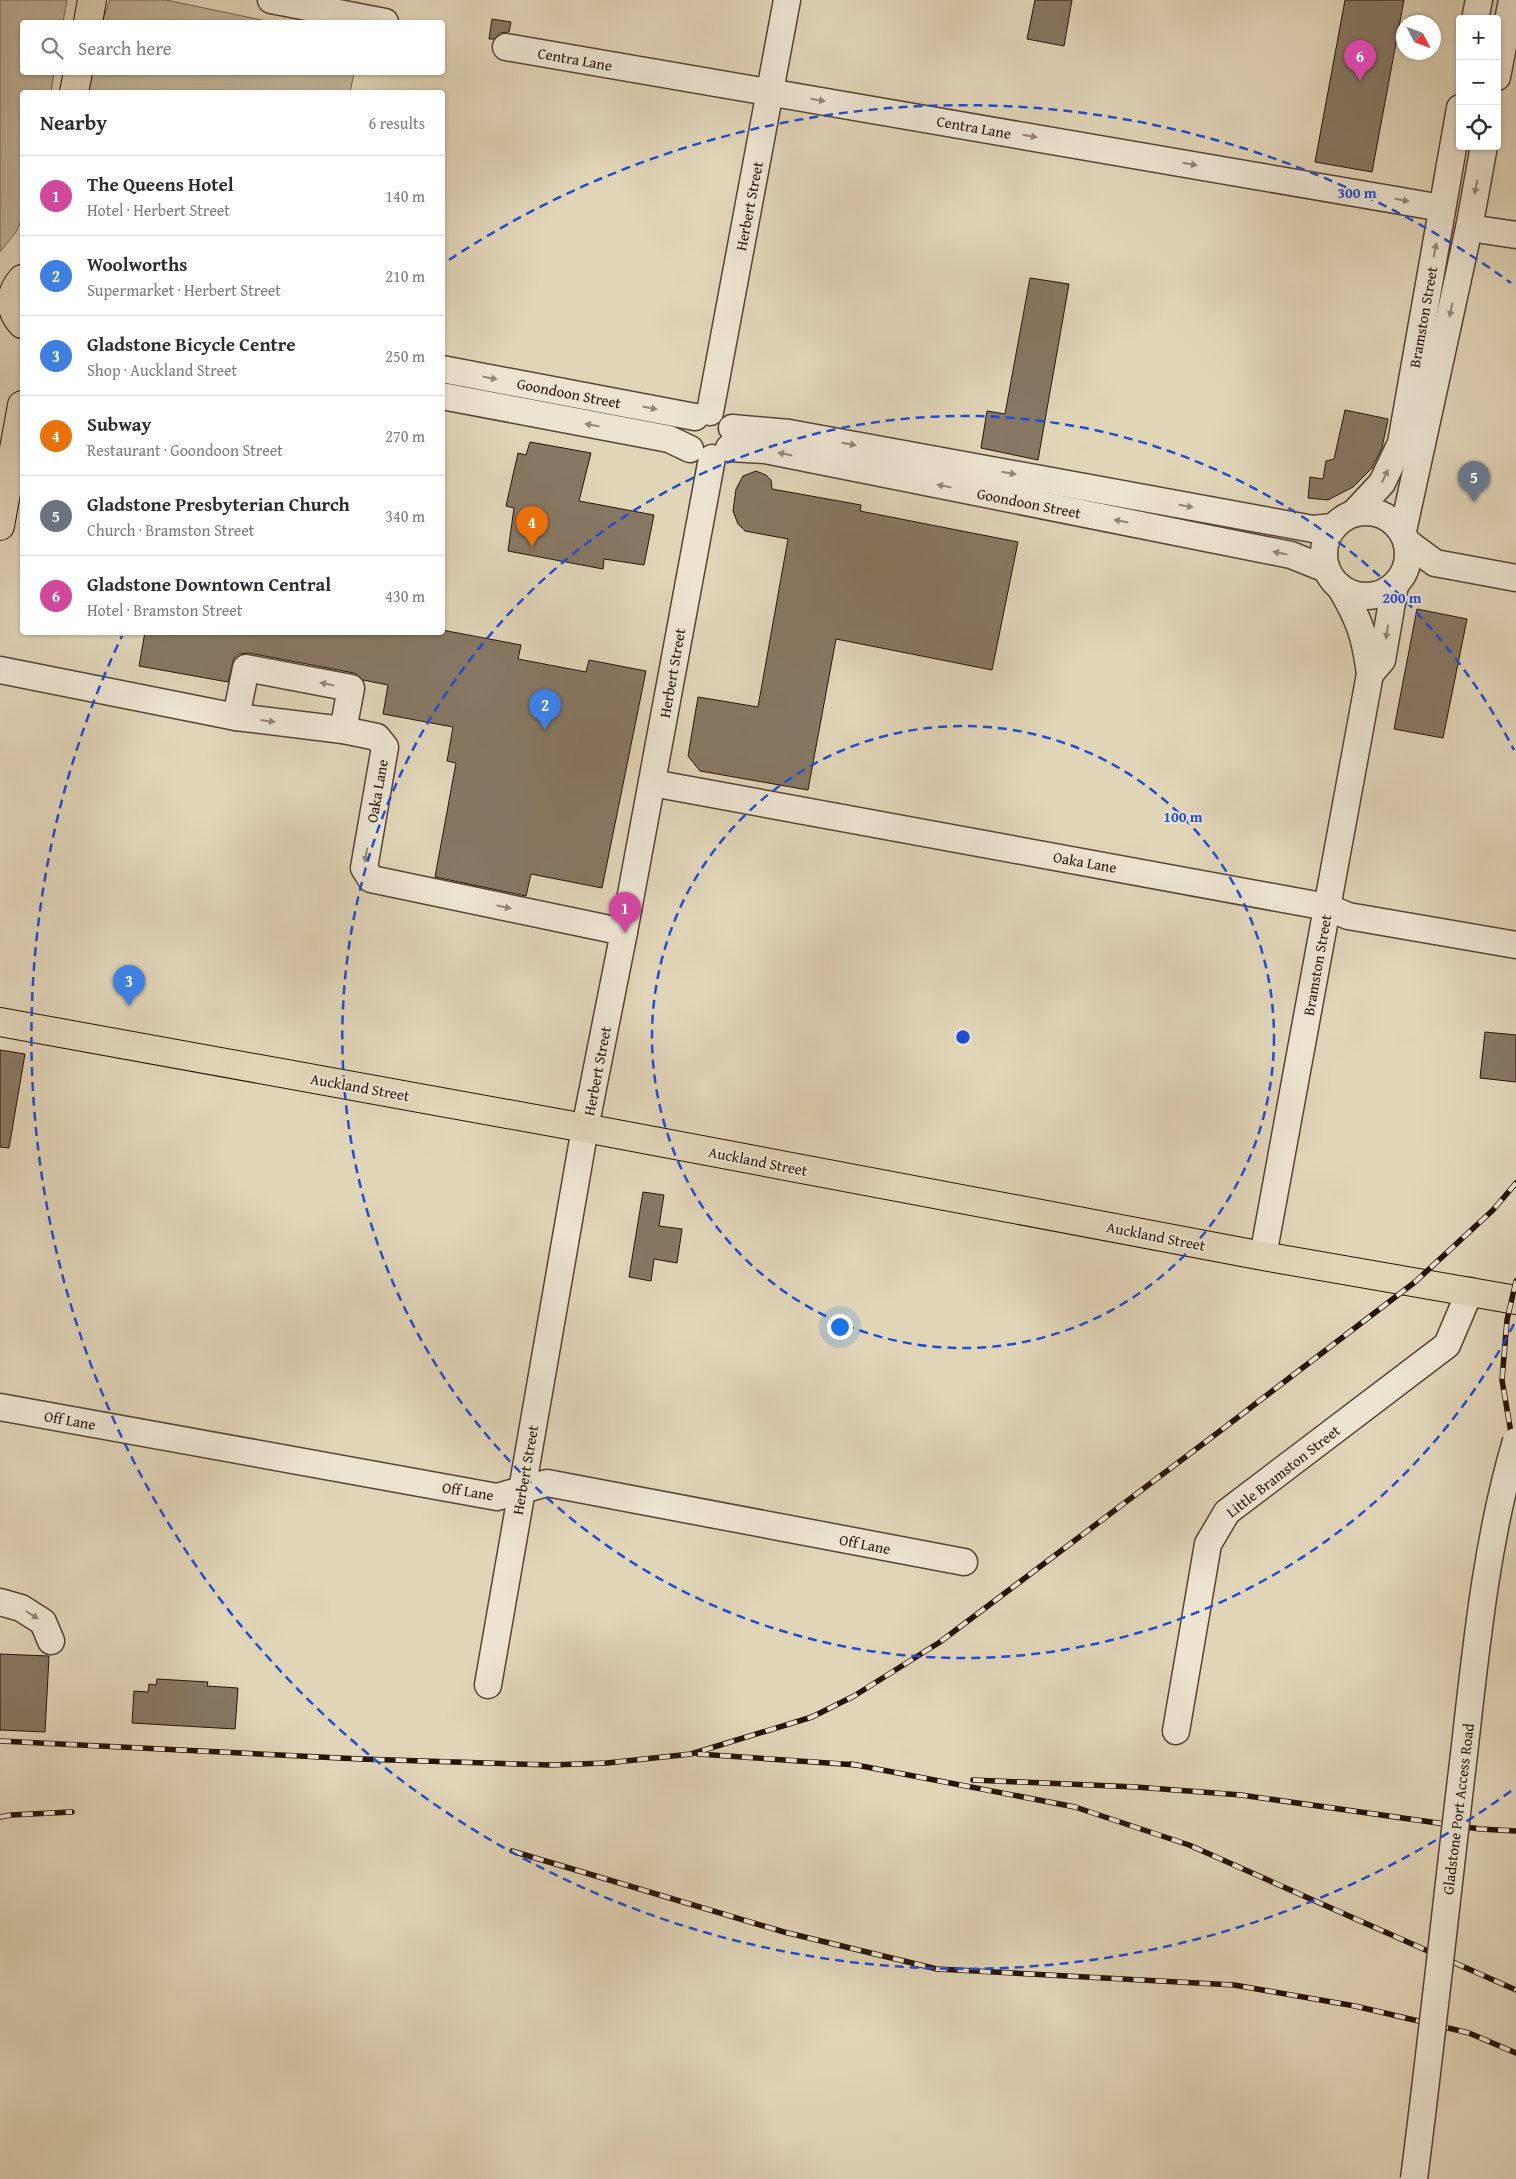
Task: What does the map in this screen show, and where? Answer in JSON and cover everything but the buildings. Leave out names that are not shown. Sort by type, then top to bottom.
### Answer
[{"type":"main road","points":[[88,20],[92,0]]},
{"type":"main road","points":[[74,90],[77,75]]},
{"type":"main road","points":[[0,526],[20,416]]},
{"type":"main road","name":"Auckland Street","points":[[0,1022],[585,1128],[1263,1256],[1516,1300]]},
{"type":"street","points":[[271,0],[375,20]]},
{"type":"street","name":"Herbert Street","points":[[488,1685],[520,1492],[585,1128],[716,446],[687,441],[686,432],[702,415],[770,92],[787,0]]},
{"type":"street","points":[[1476,15],[1479,0]]},
{"type":"street","points":[[1500,60],[1512,0]]},
{"type":"street","name":"Centra Lane","points":[[506,47],[1442,208]]},
{"type":"street","name":"Bramston Street","points":[[1344,520],[1382,483],[1401,443],[1456,130]]},
{"type":"street","name":"Bramston Street","points":[[1405,537],[1483,150]]},
{"type":"street","points":[[1469,228],[1516,234]]},
{"type":"street","name":"Goondoon Street","points":[[445,370],[702,415]]},
{"type":"street","name":"Goondoon Street","points":[[445,397],[669,439],[716,446],[765,450],[1292,555],[1333,578]]},
{"type":"street","points":[[702,415],[723,416],[716,446]]},
{"type":"street","name":"Goondoon Street","points":[[716,446],[789,433],[1313,529],[1344,520]]},
{"type":"street","points":[[1405,537],[1409,558],[1400,578],[1385,592],[1373,596],[1350,593],[1333,578],[1324,554],[1326,540],[1344,520],[1376,512],[1396,523],[1405,537],[1434,562],[1516,578]]},
{"type":"street","name":"Bramston Street","points":[[1263,1256],[1370,674],[1365,641],[1356,615],[1333,578]]},
{"type":"street","points":[[1400,578],[1516,595]]},
{"type":"street","name":"Bramston Street","points":[[1370,674],[1382,660],[1400,578]]},
{"type":"street","points":[[228,715],[246,668],[351,688],[343,730]]},
{"type":"street","name":"Oaka Lane","points":[[0,670],[228,715],[343,730],[377,737],[385,747],[364,868],[371,879],[624,932]]},
{"type":"street","name":"Oaka Lane","points":[[652,782],[1327,907],[1348,916],[1516,944]]},
{"type":"street","name":"Little Bramston Street","points":[[1176,1731],[1208,1544],[1227,1512],[1446,1345],[1470,1291]]},
{"type":"street","name":"Off Lane","points":[[0,1407],[497,1497],[520,1492],[546,1483],[964,1562]]},
{"type":"street","name":"Gladstone Port Access Road","points":[[1414,2179],[1476,1652],[1490,1554],[1507,1472],[1516,1441]]},
{"type":"street","points":[[0,1602],[21,1608],[43,1622],[51,1641]]},
{"type":"shaded area","points":[[0,0],[67,0],[63,20],[20,20],[20,75],[54,75],[51,90],[20,90],[20,223],[16,232],[0,252]]},
{"type":"shaded area","points":[[110,0],[166,0],[261,20],[103,20]]},
{"type":"shaded area","points":[[91,75],[354,75],[350,90],[87,90]]},
{"type":"railway","points":[[0,1741],[360,1759],[551,1765],[607,1763],[691,1754],[812,1717],[854,1696],[940,1642],[1220,1431],[1415,1282],[1493,1210],[1516,1183]]},
{"type":"railway","points":[[1516,1281],[1507,1320],[1502,1380],[1516,1462]]},
{"type":"railway","points":[[698,1754],[857,1765]]},
{"type":"railway","points":[[851,1764],[1075,1807],[1189,1845],[1516,1990]]},
{"type":"railway","points":[[973,1780],[1136,1787],[1241,1795],[1480,1829],[1516,1831]]},
{"type":"railway","points":[[0,1817],[72,1812]]},
{"type":"railway","points":[[512,1851],[784,1932],[937,1969],[1234,1985],[1355,2006],[1469,2033],[1516,2053]]},
{"type":"place","name":"Gladstone Downtown Central","points":[[1360,81]]},
{"type":"place","name":"Gladstone Presbyterian Church","points":[[1474,502]]},
{"type":"place","name":"Subway","points":[[532,547]]},
{"type":"place","name":"Woolworths","points":[[545,730]]},
{"type":"place","name":"The Queens Hotel","points":[[625,933]]},
{"type":"place","name":"Gladstone Bicycle Centre","points":[[129,1006]]}]
